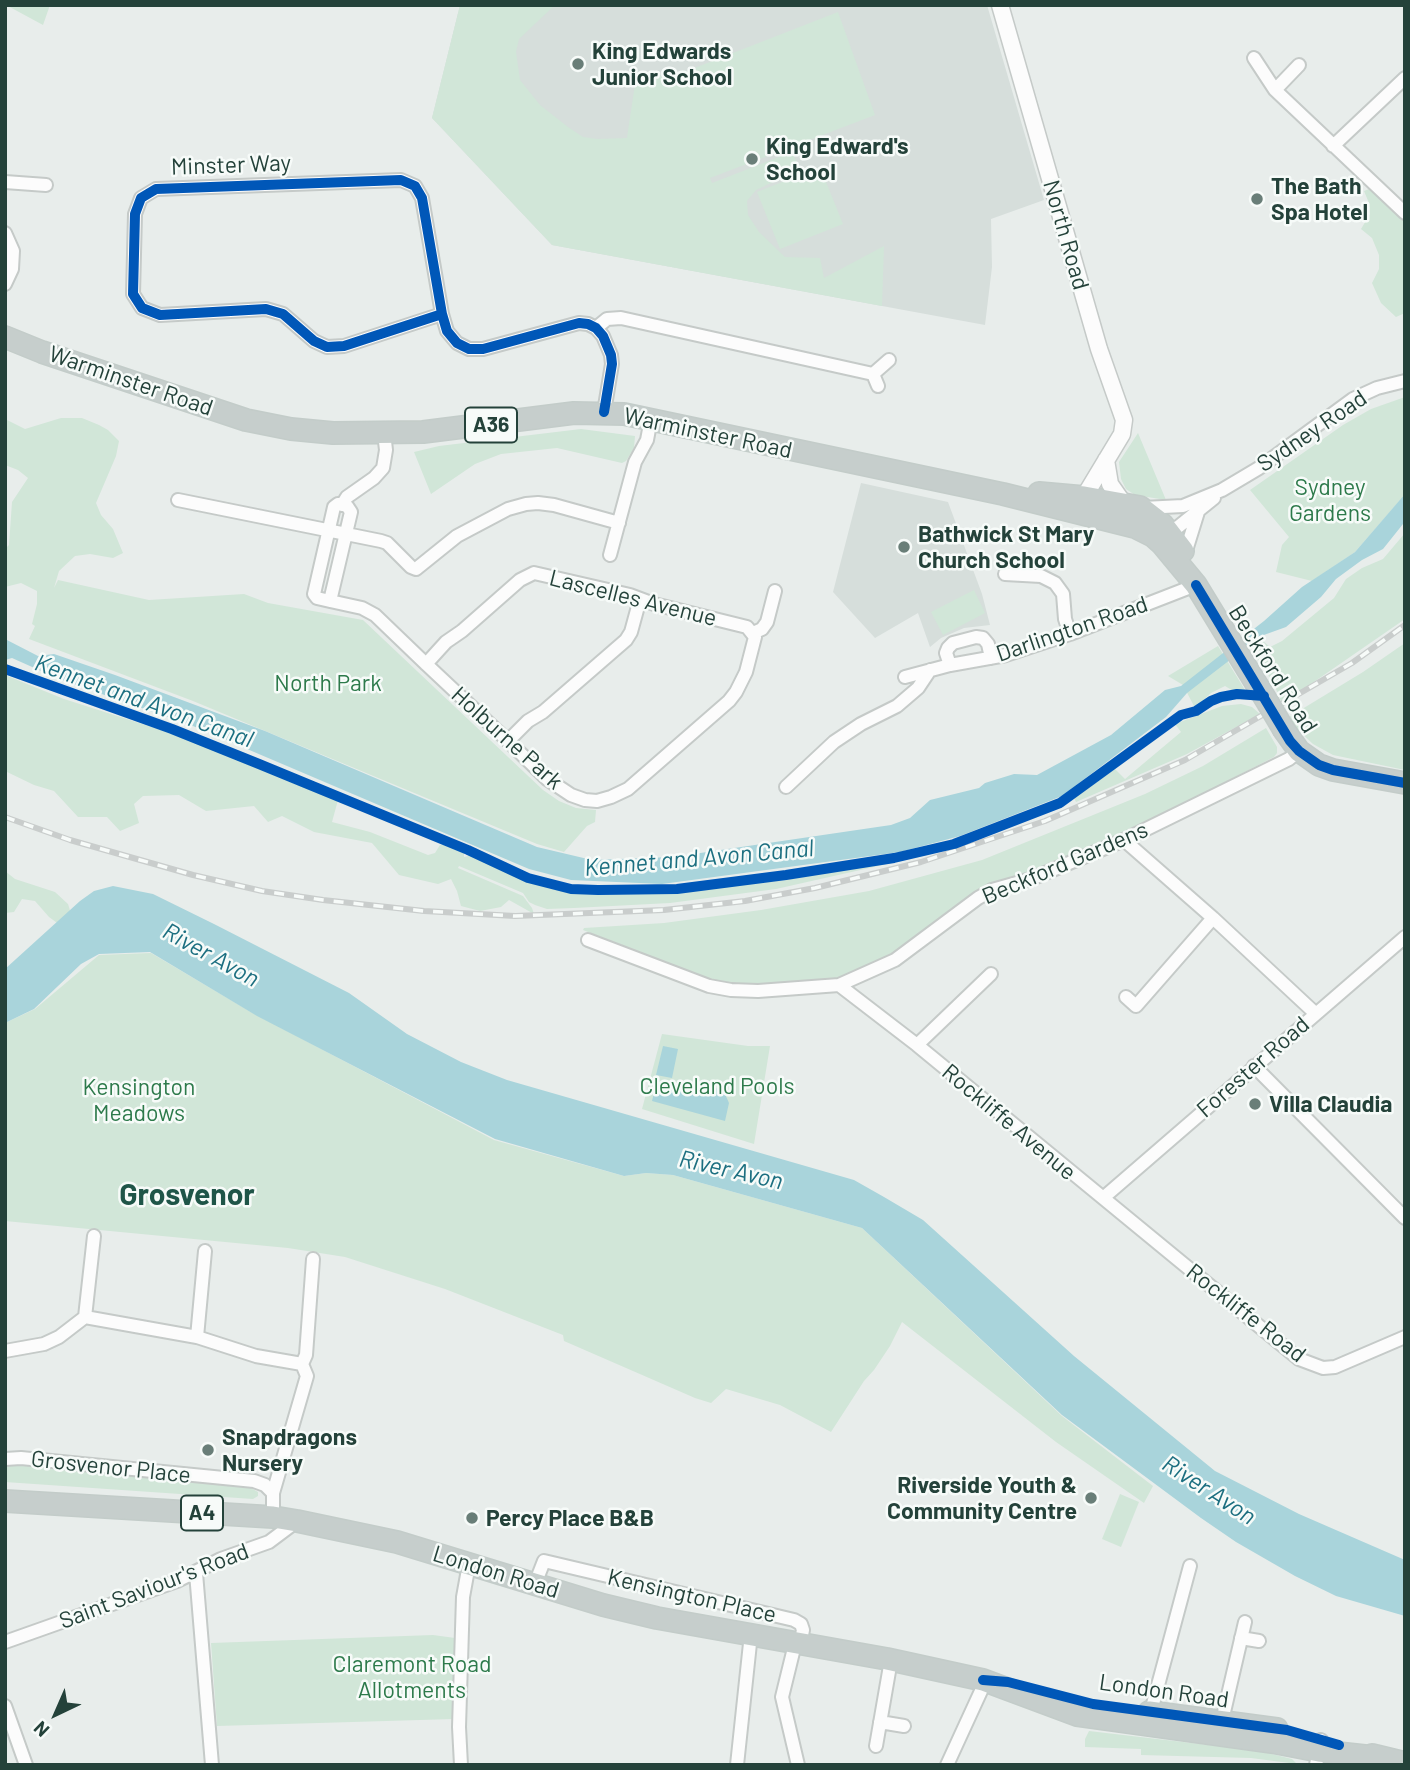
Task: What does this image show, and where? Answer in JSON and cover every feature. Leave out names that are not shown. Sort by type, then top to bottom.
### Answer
[{"type":"highway","name":"Warminster Road","points":[[5,337],[42,352],[246,420],[312,431],[423,432],[574,413],[604,412],[651,419],[1003,494],[1078,497],[1089,508],[1151,525]]},
{"type":"highway","name":"Warminster Road","points":[[1003,494],[1040,493],[1078,497],[1151,525]]},
{"type":"highway","name":"Beckford Road","points":[[1151,525],[1182,559],[1299,751],[1333,770],[1405,783]]},
{"type":"highway","name":"London Road","points":[[5,1501],[273,1517],[297,1521],[397,1542],[657,1618],[891,1660],[983,1680],[1008,1682],[1149,1719],[1220,1728],[1319,1752],[1383,1758],[1405,1763]]},
{"type":"street","name":"North Road","points":[[1000,5],[1099,349],[1124,420],[1122,434],[1078,497]]},
{"type":"street","points":[[1254,58],[1275,90],[1405,213]]},
{"type":"street","points":[[1275,90],[1299,65]]},
{"type":"street","points":[[1332,146],[1405,78]]},
{"type":"street","name":"Minster Way","points":[[442,314],[344,346],[327,347],[314,341],[283,314],[266,309],[160,315],[142,308],[133,294],[135,214],[141,198],[156,189],[401,180],[415,186],[422,198],[442,314],[447,331],[457,343],[469,349],[483,349],[579,323],[596,328]]},
{"type":"street","points":[[5,182],[46,185]]},
{"type":"street","points":[[5,233],[13,251],[12,268],[5,284]]},
{"type":"street","points":[[604,412],[612,364],[603,336],[596,328],[607,319],[621,318],[873,373]]},
{"type":"street","points":[[873,373],[889,360]]},
{"type":"street","points":[[873,373],[878,386]]},
{"type":"street","name":"Sydney Road","points":[[1151,525],[1182,506],[1222,490],[1259,468],[1353,399],[1377,388],[1405,381]]},
{"type":"street","points":[[610,555],[635,462],[647,440],[651,419]]},
{"type":"street","points":[[342,505],[347,497],[374,478],[383,468],[386,450],[384,433]]},
{"type":"street","points":[[1104,463],[1110,484],[1151,525]]},
{"type":"street","name":"Sydney Road","points":[[1151,525],[1178,527],[1222,490]]},
{"type":"street","points":[[178,500],[387,543],[416,569],[457,536],[508,509],[526,504],[554,505],[619,523]]},
{"type":"street","points":[[338,504],[349,508],[351,512],[330,601],[317,598],[314,594],[328,531],[334,507],[338,504]]},
{"type":"street","name":"Sydney Road","points":[[1151,525],[1182,506]]},
{"type":"street","name":"Sydney Road","points":[[1182,559],[1199,512]]},
{"type":"street","name":"Lascelles Avenue","points":[[426,664],[446,642],[520,580],[534,573],[750,630]]},
{"type":"street","points":[[1005,574],[1041,576],[1055,583],[1065,600],[1065,619],[1070,634]]},
{"type":"street","name":"Darlington Road","points":[[905,677],[991,658],[1070,634],[1196,585]]},
{"type":"street","name":"Holburne Park","points":[[330,601],[369,611],[547,779],[571,795],[597,800],[611,797],[639,779],[729,701],[746,672],[755,640],[750,630],[762,629],[767,622],[775,591]]},
{"type":"street","points":[[508,741],[528,720],[543,712],[626,640],[631,632],[640,599]]},
{"type":"street","points":[[950,665],[946,653],[948,648],[953,643],[976,636],[983,638],[988,644],[991,658]]},
{"type":"street","points":[[786,787],[834,742],[861,724],[897,706],[918,688],[930,670]]},
{"type":"street","name":"Beckford Gardens","points":[[588,940],[709,986],[758,991],[839,985],[895,960],[992,890],[1031,879],[1124,840],[1289,759],[1299,751]]},
{"type":"street","points":[[1124,840],[1316,1013]]},
{"type":"street","points":[[1126,997],[1136,1006],[1213,918]]},
{"type":"street","name":"Forester Road","points":[[1103,1198],[1405,937]]},
{"type":"street","points":[[916,1045],[991,974]]},
{"type":"street","name":"Rockliffe Avenue","points":[[839,985],[1103,1198]]},
{"type":"street","points":[[1254,1066],[1405,1218]]},
{"type":"street","name":"Rockliffe Road","points":[[1103,1198],[1299,1359],[1310,1365],[1335,1367],[1405,1337]]},
{"type":"street","points":[[5,1351],[44,1344],[59,1337],[85,1317],[94,1236]]},
{"type":"street","points":[[197,1337],[205,1251]]},
{"type":"street","points":[[273,1517],[273,1493],[307,1376],[302,1364],[306,1354],[313,1265],[327,1271]]},
{"type":"street","points":[[85,1317],[197,1337],[256,1356],[302,1364]]},
{"type":"street","name":"Grosvenor Place","points":[[5,1459],[21,1458],[254,1481],[265,1485],[273,1493]]},
{"type":"street","name":"Saint Saviour's Road","points":[[5,1642],[196,1573],[221,1559],[270,1542],[297,1521]]},
{"type":"street","name":"Kensington Place","points":[[535,1584],[544,1561],[794,1620],[803,1630],[797,1644]]},
{"type":"street","points":[[461,1765],[459,1727],[463,1597],[469,1564]]},
{"type":"street","points":[[1149,1719],[1190,1566]]},
{"type":"street","points":[[196,1573],[212,1765]]},
{"type":"street","points":[[1220,1728],[1245,1622]]},
{"type":"street","points":[[737,1765],[751,1634]]},
{"type":"street","points":[[1241,1638],[1259,1642]]},
{"type":"street","points":[[797,1644],[782,1697],[798,1765]]},
{"type":"street","points":[[876,1746],[891,1660]]},
{"type":"street","points":[[947,1765],[981,1691],[983,1680]]},
{"type":"street","points":[[5,1706],[26,1765]]},
{"type":"street","points":[[880,1721],[904,1726]]},
{"type":"shaded area","name":"King Edward's School","points":[[460,5],[987,5],[1044,200],[991,219],[992,267],[985,325],[552,245],[432,118]]},
{"type":"shaded area","name":"Bathwick St Mary Church School","points":[[861,483],[948,502],[982,594],[990,625],[964,628],[941,638],[930,647],[918,613],[875,638],[833,592]]},
{"type":"green space","points":[[6,5],[50,5],[43,25]]},
{"type":"green space","points":[[460,5],[555,5],[519,39],[516,52],[520,80],[540,105],[568,127],[583,137],[597,139],[627,138],[636,77],[674,76],[838,12],[875,115],[710,178],[712,183],[792,152],[800,169],[756,190],[747,201],[748,215],[759,232],[785,257],[820,258],[824,278],[884,246],[882,306],[552,245],[432,118]]},
{"type":"green space","points":[[820,167],[843,224],[780,249],[757,192]]},
{"type":"green space","points":[[1369,189],[1405,219],[1405,313],[1396,317],[1381,303],[1372,283],[1379,269],[1379,255],[1372,238],[1361,229],[1370,214],[1364,191]]},
{"type":"green space","name":"Sydney Gardens","points":[[1405,397],[1405,494],[1355,552],[1312,581],[1276,572],[1282,545],[1289,537],[1250,490],[1343,425],[1371,409]]},
{"type":"green space","name":"North Park","points":[[61,418],[82,418],[108,430],[119,441],[116,456],[96,503],[101,515],[113,529],[123,553],[113,558],[90,554],[75,556],[59,571],[54,588],[58,580],[149,600],[244,594],[268,603],[363,620],[543,790],[576,808],[596,810],[595,822],[587,826],[564,852],[537,844],[193,701],[29,639],[35,626],[32,624],[37,591],[21,583],[5,587],[5,549],[9,545],[12,502],[28,478],[5,465],[5,419],[25,429]]},
{"type":"green space","points":[[581,429],[635,436],[634,448],[622,463],[557,448],[501,454],[475,464],[431,494],[414,452],[439,446]]},
{"type":"green space","points":[[1138,433],[1166,500],[1135,495],[1126,489],[1121,479],[1119,462]]},
{"type":"green space","name":"Sydney Gardens","points":[[1405,533],[1405,619],[1282,704],[1274,684],[1247,642],[1256,635],[1270,647],[1282,641],[1334,598],[1346,579],[1383,559]]},
{"type":"green space","points":[[974,590],[985,613],[943,635],[931,612]]},
{"type":"green space","points":[[1405,643],[1405,770],[1333,755],[1313,744],[1297,729],[1289,717]]},
{"type":"green space","points":[[1218,646],[1245,690],[1235,692],[1225,686],[1211,693],[1195,708],[1183,685],[1168,676]]},
{"type":"green space","points":[[5,675],[64,699],[180,736],[338,800],[332,822],[370,832],[428,855],[435,853],[440,845],[459,841],[464,847],[464,857],[472,855],[548,888],[584,894],[665,892],[786,880],[936,853],[776,889],[670,903],[547,909],[529,902],[523,893],[459,866],[458,868],[523,896],[534,914],[509,900],[501,907],[480,911],[461,906],[451,879],[438,884],[399,875],[372,843],[314,832],[282,816],[268,822],[254,806],[206,811],[179,795],[143,796],[134,804],[139,823],[120,831],[107,817],[78,817],[54,791],[5,771]]},
{"type":"green space","points":[[1241,704],[1252,707],[1260,714],[1187,754],[1076,802],[1074,798],[1115,769],[1125,779],[1181,732],[1175,724],[1222,706]]},
{"type":"green space","points":[[1266,728],[1277,747],[1274,757],[1138,827],[976,893],[891,954],[838,980],[771,985],[723,984],[583,930],[761,910],[869,891],[982,860],[1145,794],[1203,766]]},
{"type":"green space","points":[[5,871],[15,879],[55,892],[68,904],[73,920],[64,928],[49,917],[35,901],[22,899],[14,912],[5,913]]},
{"type":"green space","name":"Kensington Meadows","points":[[151,953],[251,1012],[494,1140],[624,1176],[646,1173],[673,1175],[862,1228],[1062,1416],[1153,1486],[1144,1503],[1056,1442],[902,1322],[890,1346],[831,1432],[780,1405],[726,1389],[711,1403],[695,1398],[564,1341],[563,1335],[445,1289],[345,1257],[288,1248],[5,1221],[5,1023],[35,1009],[99,955]]},
{"type":"green space","name":"Cleveland Pools","points":[[662,1034],[748,1046],[770,1046],[754,1144],[642,1109]]},
{"type":"green space","points":[[5,1463],[46,1464],[249,1487],[258,1492],[258,1496],[253,1499],[5,1482]]},
{"type":"green space","points":[[1120,1494],[1139,1502],[1121,1547],[1102,1539]]},
{"type":"green space","name":"Claremont Road Allotments","points":[[433,1635],[455,1638],[454,1719],[217,1726],[211,1643]]},
{"type":"green space","points":[[1089,1731],[1260,1751],[1292,1759],[1297,1764],[1251,1758],[1141,1755],[1141,1749],[1085,1747]]},
{"type":"water","name":"Kennet and Avon Canal","points":[[1405,494],[1403,524],[1383,549],[1336,579],[1321,597],[1286,627],[1261,636],[1187,693],[1166,717],[1062,796],[960,836],[900,852],[662,884],[571,880],[529,869],[193,726],[59,679],[12,658],[5,660],[5,639],[38,656],[54,654],[115,675],[265,731],[537,847],[592,860],[673,857],[891,825],[910,818],[930,800],[979,788],[985,783],[1014,774],[1037,775],[1111,735],[1165,690],[1181,686],[1264,621],[1302,587],[1355,552]]},
{"type":"water","name":"River Avon","points":[[113,886],[153,894],[214,924],[349,993],[407,1034],[461,1062],[507,1080],[854,1180],[923,1220],[1074,1356],[1215,1471],[1299,1514],[1405,1560],[1405,1616],[1336,1596],[1236,1542],[1201,1518],[1062,1415],[862,1228],[673,1175],[646,1173],[624,1176],[495,1139],[257,1016],[150,952],[99,954],[81,964],[34,1009],[5,1023],[5,969],[80,901],[94,891]]},
{"type":"water","points":[[663,1046],[678,1049],[672,1078],[656,1075]]},
{"type":"water","name":"Cleveland Pools","points":[[698,1083],[709,1083],[725,1094],[729,1103],[725,1121],[652,1101],[656,1085],[679,1091]]},
{"type":"railway","points":[[5,817],[70,840],[193,875],[262,891],[323,900],[424,911],[515,916],[664,910],[745,901],[815,888],[921,862],[1045,821],[1185,760],[1352,663],[1405,625]]},
{"type":"cycle path","points":[[442,314],[422,198],[415,186],[401,180],[156,189],[141,198],[135,214],[133,294],[142,308],[160,315],[266,309],[283,314],[314,341],[327,347],[344,346],[442,314],[447,331],[457,343],[469,349],[483,349],[579,323],[588,324],[603,336],[611,355],[604,412]]},
{"type":"cycle path","points":[[1196,585],[1290,741],[1299,751],[1319,765],[1333,770],[1405,783]]},
{"type":"cycle path","points":[[5,669],[172,729],[468,850],[528,878],[571,889],[598,890],[677,889],[786,875],[894,858],[954,844],[1060,803],[1181,715],[1196,711],[1221,697],[1237,694],[1264,696]]},
{"type":"cycle path","points":[[983,1680],[1008,1682],[1093,1704],[1287,1730],[1339,1745]]},
{"type":"place","name":"King Edwards Junior School","points":[[578,64]]},
{"type":"place","name":"King Edward's School","points":[[752,159]]},
{"type":"place","name":"The Bath Spa Hotel","points":[[1257,199]]},
{"type":"place","name":"Bathwick St Mary Church School","points":[[904,547]]},
{"type":"place","name":"Villa Claudia","points":[[1255,1104]]},
{"type":"place","name":"Snapdragons Nursery","points":[[208,1450]]},
{"type":"place","name":"Riverside Youth & Community Centre","points":[[1091,1498]]},
{"type":"place","name":"Percy Place B&B","points":[[472,1518]]},
{"type":"district","name":"Grosvenor","points":[[187,1195]]}]
